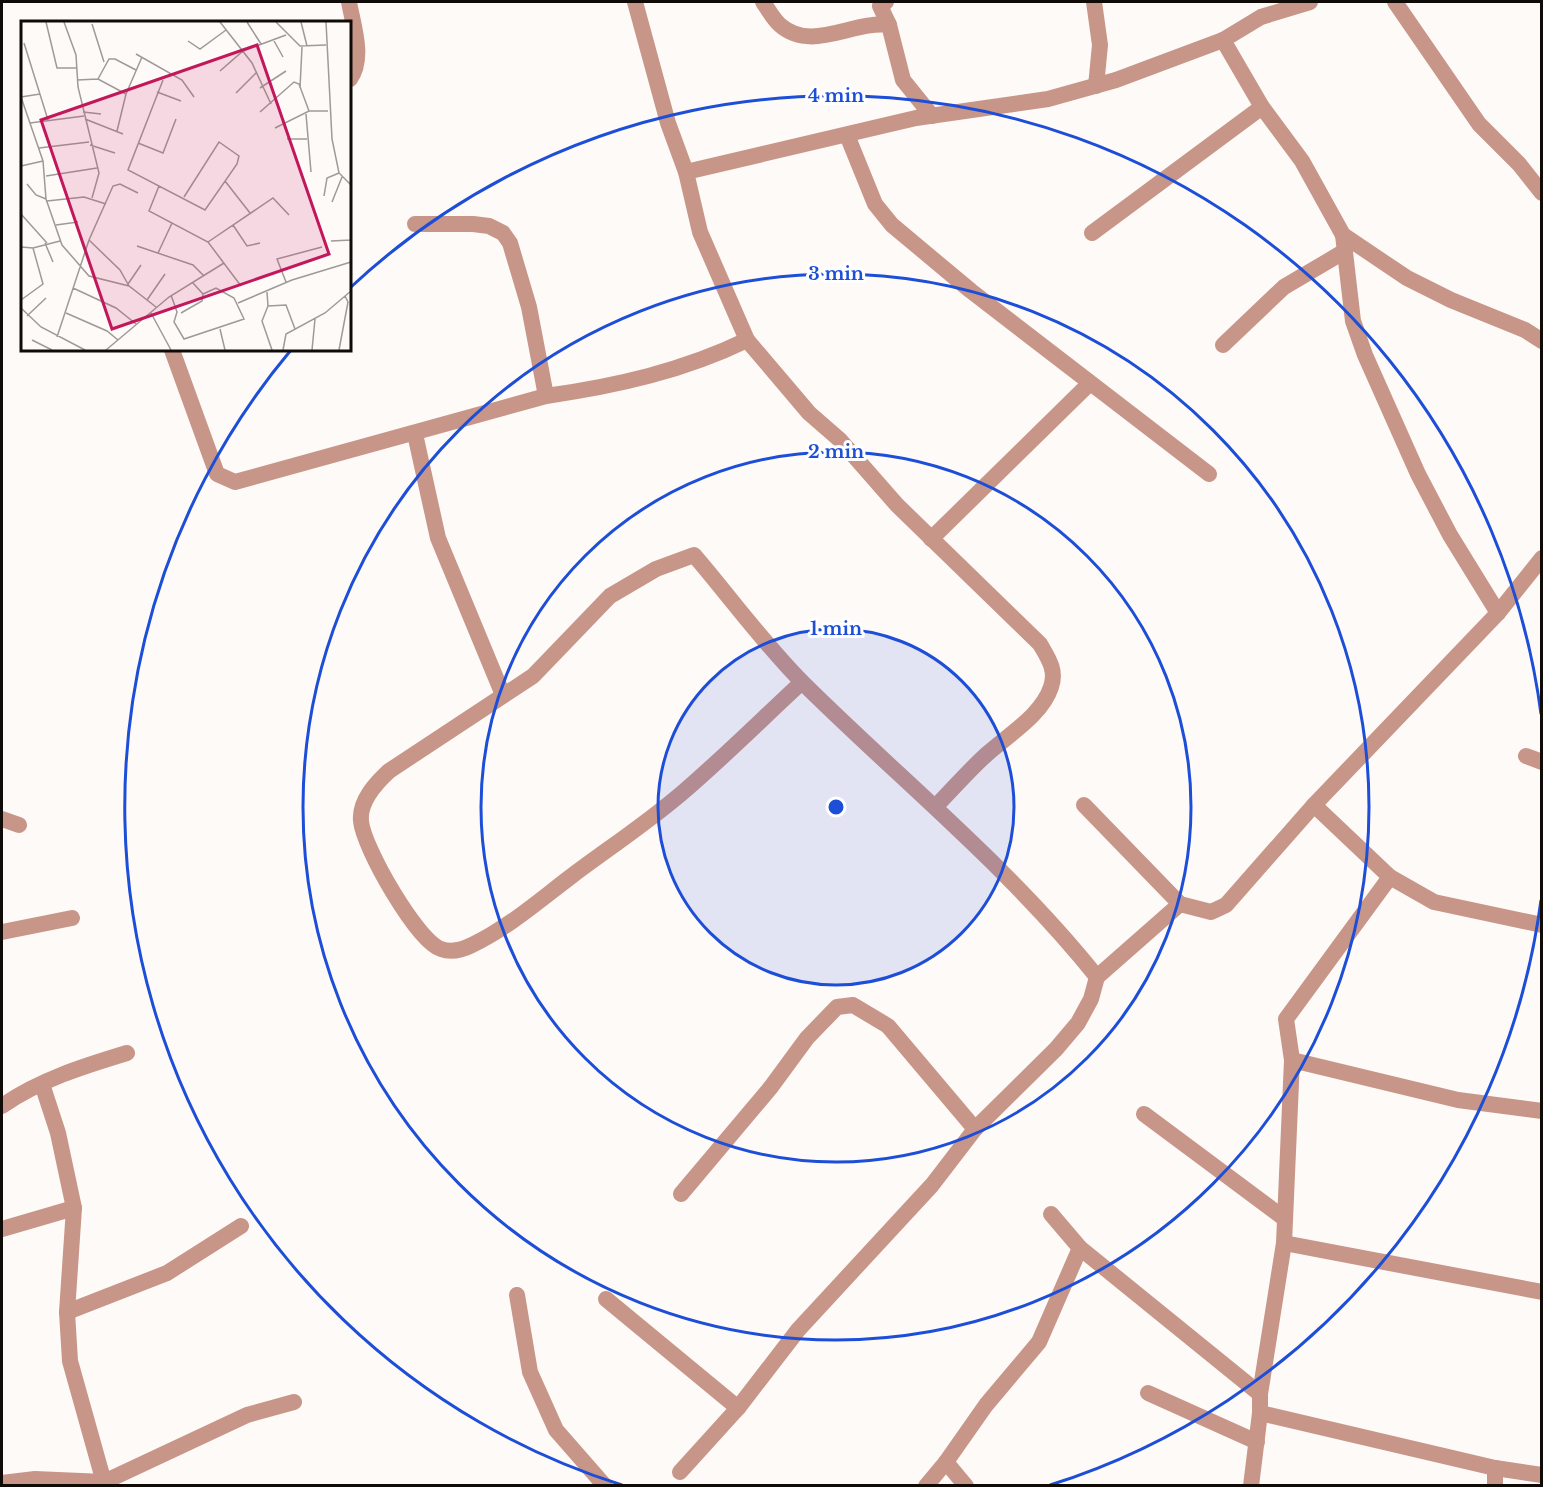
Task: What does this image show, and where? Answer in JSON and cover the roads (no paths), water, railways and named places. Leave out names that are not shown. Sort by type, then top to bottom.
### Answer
[{"type":"street","points":[[349,2],[357,52],[355,71],[351,77]]},
{"type":"street","points":[[635,2],[668,123],[687,172],[700,232],[747,340],[809,413],[840,440],[897,505],[1040,644],[1052,665],[1053,676],[1046,698],[1029,718],[986,755],[935,807]]},
{"type":"street","points":[[763,2],[779,24],[793,33],[814,37],[874,22],[889,24]]},
{"type":"street","points":[[886,2],[880,6],[889,24],[903,80],[932,116]]},
{"type":"street","points":[[1094,2],[1100,45],[1096,86]]},
{"type":"street","points":[[687,172],[932,116],[1048,99],[1096,86],[1223,40],[1265,9],[1310,2]]},
{"type":"street","points":[[1395,2],[1479,124],[1519,164],[1542,193]]},
{"type":"street","points":[[1223,40],[1262,107],[1302,161],[1344,243],[1353,321],[1386,405],[1450,535],[1498,613]]},
{"type":"street","points":[[1092,233],[1262,107]]},
{"type":"street","points":[[847,135],[875,204],[892,225],[971,291],[1209,474]]},
{"type":"street","points":[[415,224],[473,224],[489,226],[502,232],[510,243],[529,307],[546,396]]},
{"type":"street","points":[[1344,243],[1451,300],[1525,330],[1542,341]]},
{"type":"street","points":[[1223,345],[1284,287],[1344,243]]},
{"type":"street","points":[[172,351],[217,474],[235,482],[546,396],[596,389],[657,375],[714,356],[747,340]]},
{"type":"street","points":[[931,539],[1090,383]]},
{"type":"street","points":[[415,434],[438,538],[503,695]]},
{"type":"street","points":[[802,682],[681,794],[551,891],[472,945],[455,952],[440,949],[425,938],[382,875],[360,821],[364,802],[376,783],[389,771],[533,676],[610,596],[656,569],[694,555],[802,682],[935,807],[1064,936],[1097,977]]},
{"type":"street","points":[[1084,805],[1180,904],[1211,912],[1226,905],[1314,805],[1498,613],[1542,558]]},
{"type":"street","points":[[1314,805],[1390,877],[1434,902],[1542,925]]},
{"type":"street","points":[[2,819],[19,825]]},
{"type":"street","points":[[1251,1485],[1260,1413],[1260,1394],[1284,1243],[1292,1060],[1286,1019],[1390,877]]},
{"type":"street","points":[[680,1472],[738,1408],[798,1330],[932,1185],[975,1129],[1056,1049],[1078,1023],[1091,999],[1097,977],[1180,904]]},
{"type":"street","points":[[2,932],[72,918]]},
{"type":"street","points":[[681,1194],[771,1087],[807,1038],[837,1007],[853,1005],[888,1026],[975,1129]]},
{"type":"street","points":[[2,1106],[20,1093],[87,1065],[127,1053]]},
{"type":"street","points":[[1292,1060],[1458,1100],[1542,1111]]},
{"type":"street","points":[[42,1084],[58,1133],[74,1208],[66,1332],[74,1382],[105,1484]]},
{"type":"street","points":[[1144,1114],[1284,1219]]},
{"type":"street","points":[[2,1229],[74,1208]]},
{"type":"street","points":[[1051,1214],[1080,1248],[1260,1394]]},
{"type":"street","points":[[67,1312],[167,1273],[241,1226]]},
{"type":"street","points":[[1284,1243],[1542,1292]]},
{"type":"street","points":[[926,1485],[946,1462],[986,1405],[1039,1342],[1080,1248]]},
{"type":"street","points":[[517,1295],[530,1372],[556,1430],[605,1485]]},
{"type":"street","points":[[606,1299],[738,1408]]},
{"type":"street","points":[[1148,1394],[1257,1442]]},
{"type":"street","points":[[2,1483],[35,1479],[105,1484],[247,1415],[294,1402]]},
{"type":"street","points":[[1260,1413],[1495,1468],[1542,1475]]},
{"type":"street","points":[[946,1462],[966,1485]]},
{"type":"street","points":[[1495,1468],[1495,1485]]}]
